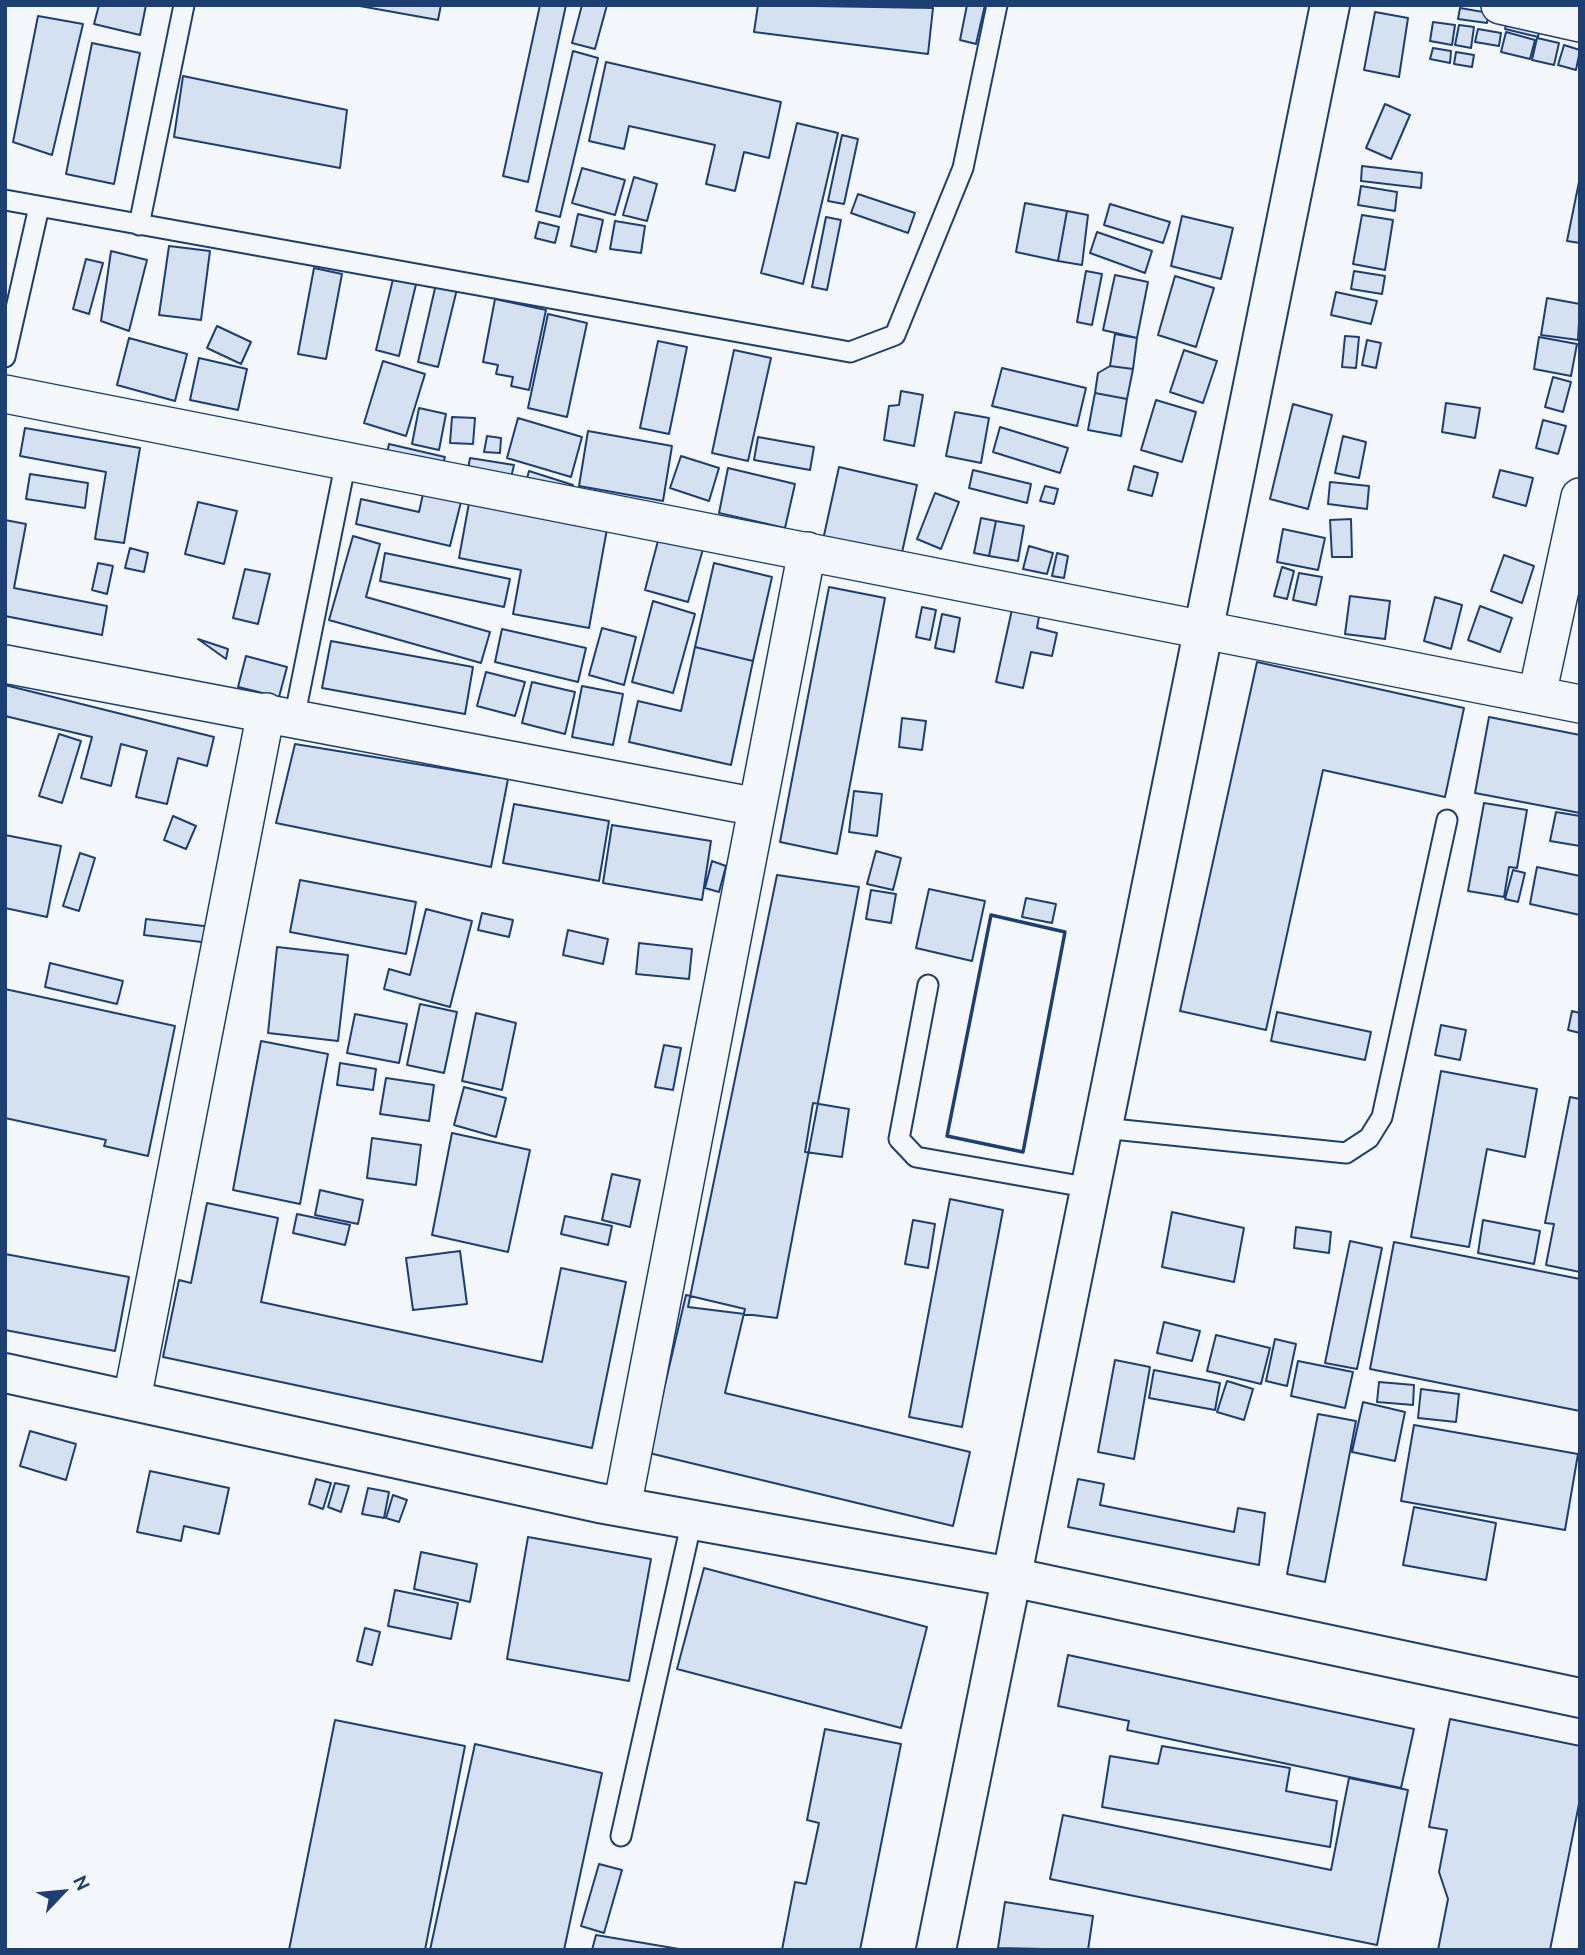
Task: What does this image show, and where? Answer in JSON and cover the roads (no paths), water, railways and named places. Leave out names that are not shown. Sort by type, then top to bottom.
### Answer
[{"type":"street","points":[[936,1950],[1330,5]]},
{"type":"street","points":[[1500,5],[1580,23]]},
{"type":"street","points":[[5,394],[1580,704]]},
{"type":"street","points":[[1537,695],[1580,497]]},
{"type":"street","points":[[622,1507],[807,551]]},
{"type":"street","points":[[5,664],[757,807]]},
{"type":"street","points":[[132,1399],[280,716]]},
{"type":"street","points":[[5,1373],[622,1507],[1011,1577],[1580,1698]]},
{"type":"lane","points":[[139,225],[184,5]]},
{"type":"lane","points":[[5,200],[850,352],[895,335],[963,168],[997,5]]},
{"type":"lane","points":[[5,357],[39,207]]},
{"type":"lane","points":[[280,716],[346,461]]},
{"type":"lane","points":[[1103,1128],[1346,1153],[1369,1138],[1382,1117],[1447,820]]},
{"type":"lane","points":[[928,985],[899,1139],[916,1157],[1091,1188]]},
{"type":"lane","points":[[621,1836],[692,1520]]}]
